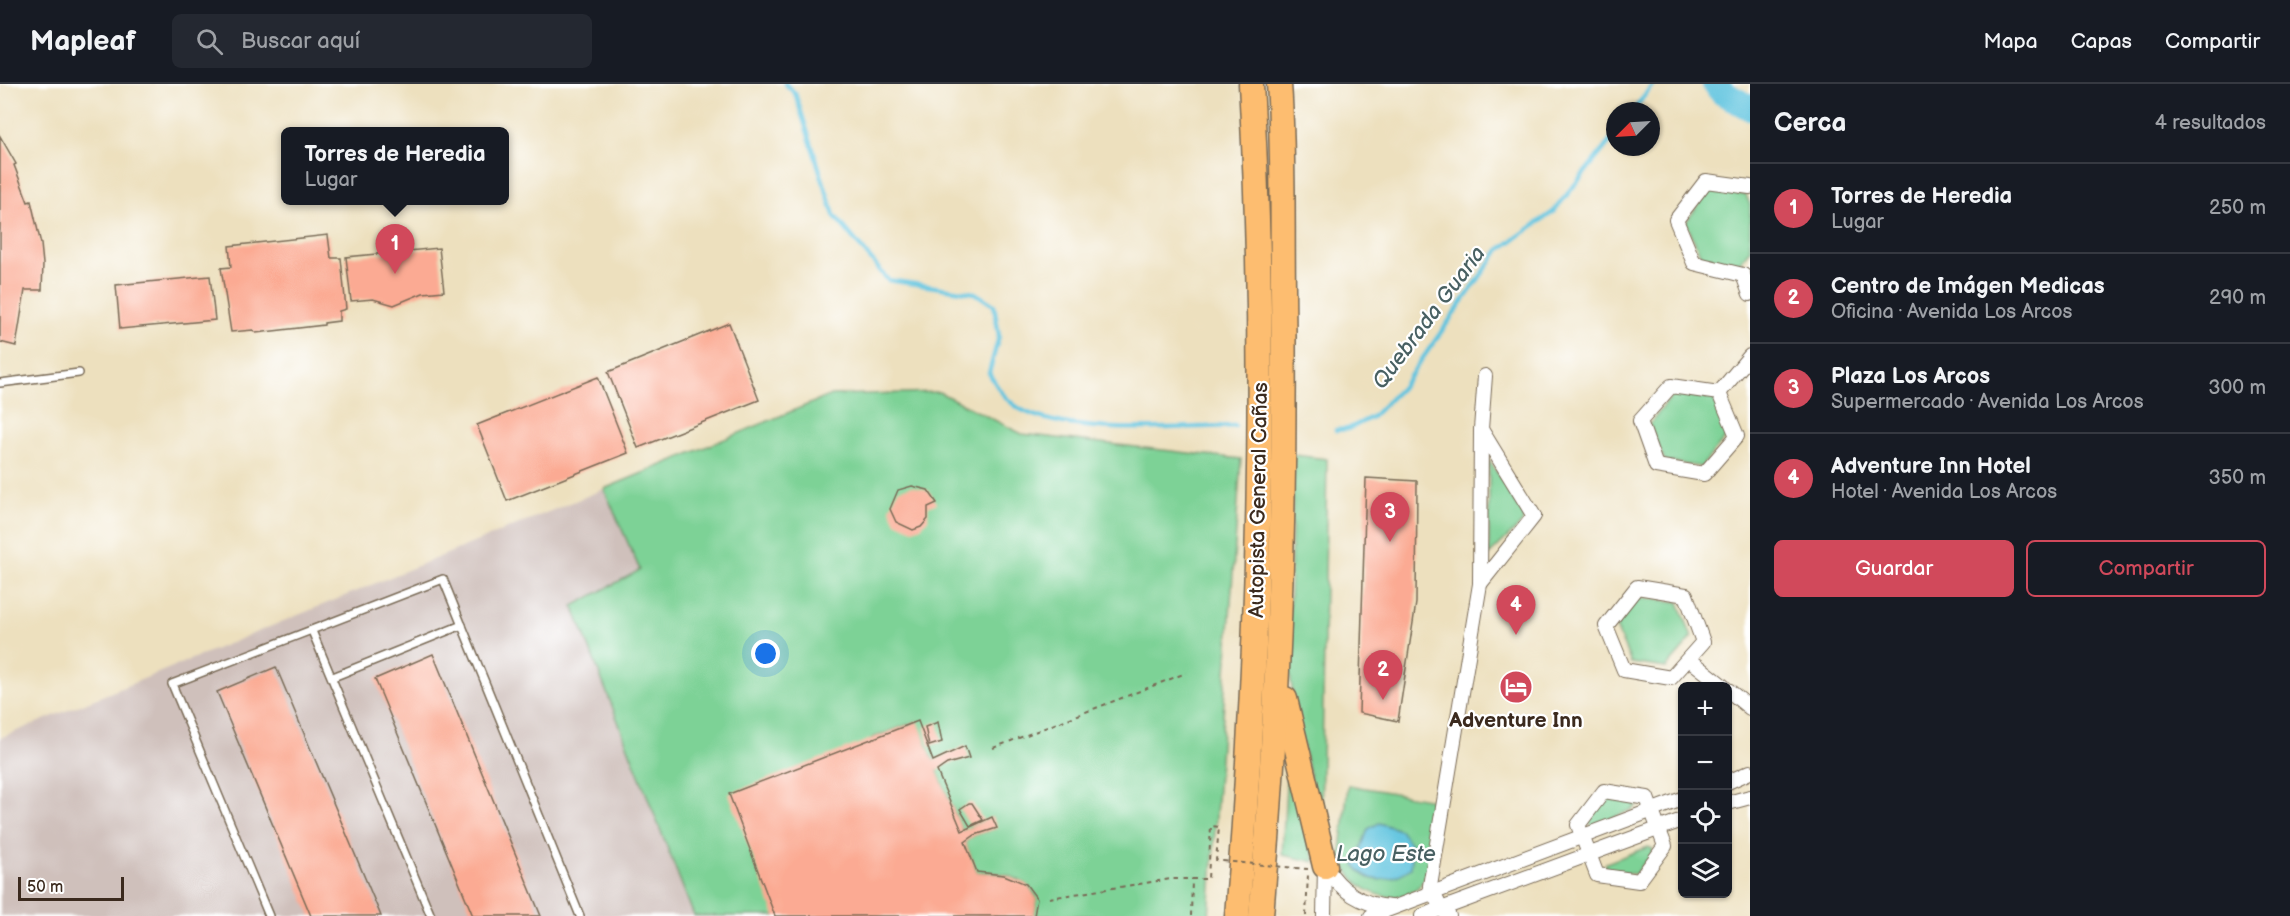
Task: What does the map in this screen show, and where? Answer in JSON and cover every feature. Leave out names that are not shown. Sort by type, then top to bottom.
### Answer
[{"type":"highway","name":"Autopista General Cañas","points":[[1237,916],[1249,778],[1262,455],[1251,84]]},
{"type":"highway","name":"Autopista General Cañas","points":[[1261,916],[1279,673],[1285,454],[1279,84]]},
{"type":"highway","points":[[1223,916],[1232,874],[1262,455]]},
{"type":"highway","points":[[1279,673],[1325,866]]},
{"type":"street","points":[[1239,84],[1258,267]]},
{"type":"street","points":[[1750,187],[1706,181],[1676,220],[1694,263],[1747,270],[1750,294]]},
{"type":"street","points":[[1719,393],[1750,356]]},
{"type":"street","points":[[1445,912],[1430,886],[1480,584],[1481,429],[1485,376]]},
{"type":"street","points":[[1671,386],[1719,393],[1737,436],[1711,467],[1704,474],[1656,466],[1640,421],[1671,386]]},
{"type":"street","points":[[1480,584],[1534,516],[1481,429]]},
{"type":"street","points":[[1637,587],[1686,595],[1703,642],[1689,659],[1671,678],[1624,670],[1606,626],[1637,587]]},
{"type":"street","points":[[1689,659],[1717,682]]},
{"type":"street","points":[[1732,693],[1750,708]]},
{"type":"street","points":[[1732,780],[1750,772]]},
{"type":"street","points":[[1604,791],[1647,798],[1659,829],[1665,846],[1639,881],[1597,875],[1578,825],[1604,791]]},
{"type":"street","points":[[1732,802],[1750,797]]},
{"type":"street","points":[[1371,916],[1678,801]]},
{"type":"street","points":[[1422,916],[1445,912],[1589,854],[1678,822]]},
{"type":"street","points":[[1325,866],[1335,880],[1362,901],[1396,907]]},
{"type":"street","points":[[1324,916],[1325,866]]},
{"type":"lane","points":[[0,383],[79,373]]},
{"type":"lane","points":[[269,916],[172,684],[443,579],[580,916]]},
{"type":"lane","points":[[333,677],[462,625]]},
{"type":"lane","points":[[312,631],[431,916]]},
{"type":"path","points":[[993,748],[1186,673]]},
{"type":"path","points":[[1049,898],[1171,879],[1208,879],[1211,826],[1219,827],[1216,860],[1309,869],[1305,916]]},
{"type":"path","points":[[1191,916],[1192,879]]},
{"type":"shaded area","points":[[604,489],[640,570],[573,606],[694,916],[0,916],[0,738]]},
{"type":"green space","points":[[1709,190],[1746,195],[1750,205],[1750,249],[1739,264],[1701,256],[1686,222]]},
{"type":"green space","points":[[939,392],[1022,434],[1241,459],[1209,916],[1034,916],[1037,899],[1027,885],[1003,874],[977,872],[965,842],[975,835],[996,828],[992,818],[962,831],[937,771],[944,757],[933,761],[917,721],[872,738],[775,916],[694,916],[573,606],[640,570],[604,489],[831,395]]},
{"type":"green space","points":[[1674,393],[1715,399],[1727,436],[1701,467],[1665,461],[1649,425]]},
{"type":"green space","points":[[1294,455],[1327,459],[1321,828],[1296,714],[1288,662]]},
{"type":"green space","points":[[1489,460],[1524,515],[1522,523],[1489,555]]},
{"type":"green space","points":[[1637,597],[1679,602],[1692,638],[1666,668],[1631,663],[1616,627]]},
{"type":"green space","points":[[1289,735],[1315,862],[1282,855]]},
{"type":"green space","points":[[1348,785],[1439,801],[1429,865],[1421,883],[1414,890],[1397,896],[1368,891],[1360,885],[1340,860]]},
{"type":"green space","points":[[1607,798],[1633,801],[1637,805],[1634,809],[1592,826],[1588,819]]},
{"type":"green space","points":[[1648,847],[1653,849],[1652,854],[1635,874],[1608,871],[1605,867],[1606,863]]},
{"type":"water","name":"Lago Este","points":[[1379,823],[1400,830],[1413,847],[1411,868],[1397,876],[1381,880],[1367,877],[1355,865],[1368,829]]},
{"type":"building","points":[[0,136],[16,164],[14,165],[28,202],[31,201],[43,264],[42,290],[25,290],[16,346],[0,342]]},
{"type":"building","points":[[328,235],[331,258],[341,258],[346,309],[339,311],[339,321],[324,323],[324,325],[256,333],[253,330],[231,332],[221,268],[231,267],[229,246]]},
{"type":"building","points":[[439,248],[444,291],[423,293],[394,305],[373,299],[351,301],[346,257]]},
{"type":"building","points":[[210,276],[215,320],[120,329],[116,285]]},
{"type":"building","points":[[729,323],[759,400],[638,448],[608,372]]},
{"type":"building","points":[[598,377],[628,453],[507,501],[477,425]]},
{"type":"building","points":[[1366,478],[1417,481],[1416,603],[1398,721],[1359,713]]},
{"type":"building","points":[[912,486],[928,490],[937,503],[928,507],[928,519],[921,527],[913,530],[896,522],[890,509],[898,490]]},
{"type":"building","points":[[433,654],[541,916],[473,916],[375,679]]},
{"type":"building","points":[[276,667],[381,916],[311,916],[217,692]]},
{"type":"building","points":[[918,721],[933,761],[965,746],[969,758],[947,764],[937,771],[962,831],[992,817],[997,828],[975,835],[965,842],[977,872],[1004,875],[1026,884],[1037,899],[1034,916],[775,916],[729,794]]},
{"type":"building","points":[[938,722],[942,742],[929,746],[925,727]]},
{"type":"building","points":[[972,803],[983,820],[970,826],[960,809]]},
{"type":"waterway","name":"Quebrada Guaria","points":[[785,84],[795,93],[834,215],[888,280],[975,293],[994,305],[999,336],[989,373],[1014,405],[1047,420],[1099,427],[1235,426]]},
{"type":"waterway","name":"Quebrada Guaria","points":[[1640,102],[1653,84]]},
{"type":"waterway","points":[[1715,84],[1723,93],[1750,108]]},
{"type":"waterway","name":"Quebrada Guaria","points":[[1336,430],[1348,429],[1372,417],[1403,386],[1499,250],[1553,212],[1606,146]]},
{"type":"place","name":"Torres de Heredia","points":[[395,274]]},
{"type":"place","name":"Plaza Los Arcos","points":[[1390,542]]},
{"type":"place","name":"Adventure Inn Hotel","points":[[1516,635]]},
{"type":"place","name":"Adventure Inn","points":[[1516,687]]},
{"type":"place","name":"Centro de Imágen Medicas","points":[[1383,700]]}]
